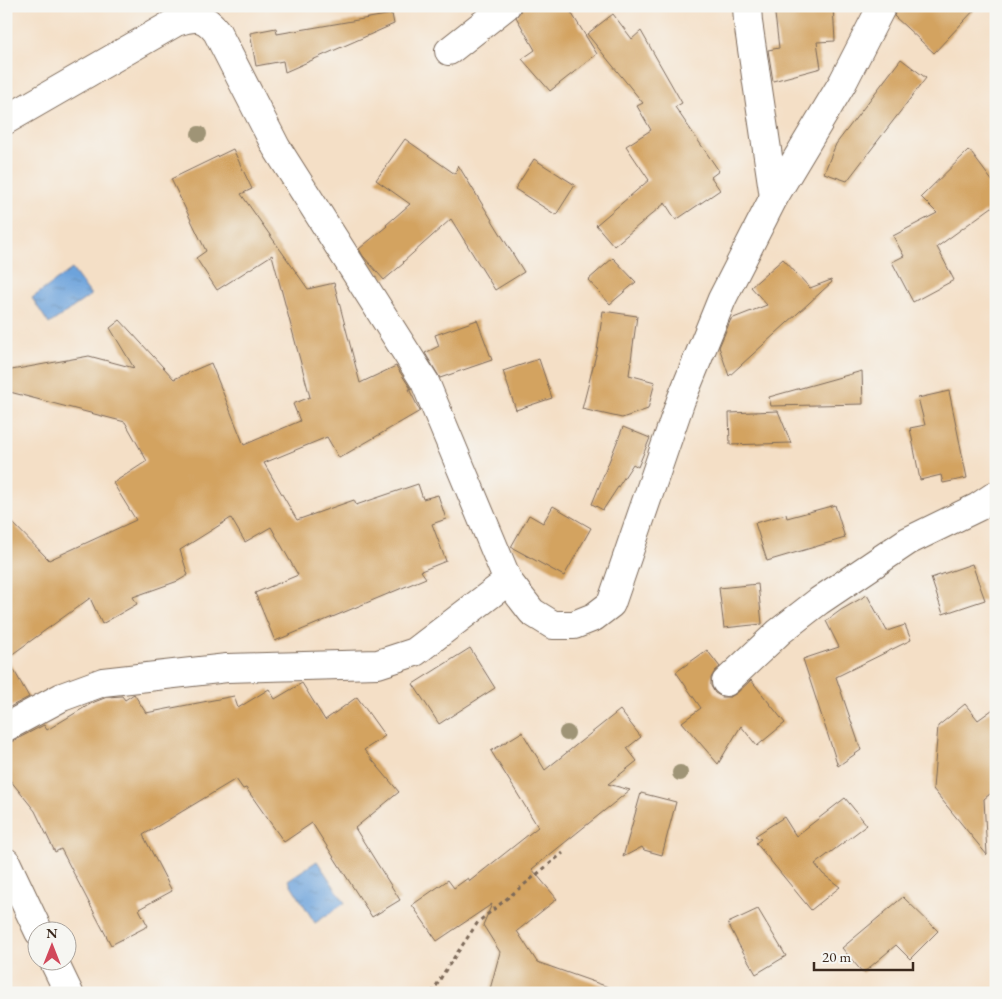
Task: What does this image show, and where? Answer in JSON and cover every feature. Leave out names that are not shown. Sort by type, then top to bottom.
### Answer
[{"type":"street","points":[[450,51],[506,6]]},
{"type":"street","points":[[747,6],[749,32],[774,197]]},
{"type":"street","points":[[6,120],[176,22],[189,18],[202,18],[210,23],[217,32],[276,148],[425,382],[508,581],[532,612],[553,625],[574,625],[594,617],[611,604],[681,400],[722,299],[774,197],[843,82],[882,6]]},
{"type":"street","points":[[726,682],[779,632],[819,601],[908,541],[978,507],[996,495]]},
{"type":"street","points":[[6,727],[62,697],[103,682],[227,668],[378,664],[415,652],[508,581]]},
{"type":"street","points":[[6,862],[34,922]]},
{"type":"street","points":[[59,972],[69,993]]},
{"type":"path","points":[[432,993],[444,971],[478,922],[563,852]]},
{"type":"water","points":[[72,269],[91,295],[49,324],[32,298]]},
{"type":"water","points":[[317,861],[345,903],[315,923],[288,880]]},
{"type":"building","points":[[521,6],[567,6],[597,54],[550,91],[522,59],[535,50],[516,17],[520,12]]},
{"type":"building","points":[[774,6],[833,6],[835,41],[817,42],[821,68],[773,81],[768,50],[779,48]]},
{"type":"building","points":[[897,6],[978,6],[934,53],[894,16]]},
{"type":"building","points":[[392,14],[394,24],[285,72],[283,61],[256,66],[250,33],[276,28],[277,34]]},
{"type":"building","points":[[613,14],[632,39],[641,31],[682,103],[675,107],[719,171],[711,177],[720,190],[676,220],[665,203],[614,246],[596,225],[649,180],[626,146],[651,130],[637,106],[643,103],[587,34]]},
{"type":"building","points":[[901,59],[926,78],[847,181],[824,173],[836,144]]},
{"type":"building","points":[[405,139],[455,174],[458,165],[524,272],[495,290],[451,219],[384,280],[359,249],[410,204],[376,180]]},
{"type":"building","points":[[233,149],[252,189],[241,194],[308,289],[334,283],[360,383],[396,366],[411,389],[409,389],[420,411],[339,458],[327,437],[264,463],[297,520],[354,500],[356,505],[418,484],[423,499],[438,495],[446,519],[432,524],[446,561],[421,571],[426,578],[275,641],[255,593],[298,575],[271,527],[245,542],[231,518],[180,550],[188,575],[178,581],[133,597],[137,604],[102,624],[90,598],[7,658],[29,697],[6,709],[6,516],[49,560],[136,520],[113,483],[147,461],[125,422],[6,391],[6,371],[89,356],[134,368],[110,328],[120,320],[174,379],[211,363],[244,445],[300,421],[293,404],[310,397],[272,255],[217,290],[196,258],[206,251],[171,179]]},
{"type":"building","points":[[969,150],[996,186],[996,204],[937,247],[954,280],[913,302],[892,262],[904,256],[893,236],[937,213],[921,197]]},
{"type":"building","points":[[534,159],[575,185],[556,215],[515,189]]},
{"type":"building","points":[[613,258],[636,282],[610,304],[588,280]]},
{"type":"building","points":[[783,259],[810,288],[831,280],[832,282],[729,376],[719,347],[731,319],[767,305],[751,287]]},
{"type":"building","points":[[603,311],[637,316],[629,375],[655,382],[648,409],[622,418],[582,409],[597,351]]},
{"type":"building","points":[[477,320],[492,360],[440,378],[425,353],[439,346],[435,335]]},
{"type":"building","points":[[539,359],[552,398],[516,410],[503,371]]},
{"type":"building","points":[[862,371],[863,404],[771,406],[769,397]]},
{"type":"building","points":[[949,391],[967,478],[943,483],[941,475],[920,480],[910,428],[925,425],[918,398]]},
{"type":"building","points":[[778,411],[791,443],[730,445],[729,413]]},
{"type":"building","points":[[623,427],[650,438],[638,467],[633,464],[603,510],[592,504]]},
{"type":"building","points":[[835,505],[845,538],[767,561],[755,523],[786,514],[787,518]]},
{"type":"building","points":[[553,506],[591,528],[564,576],[511,547],[529,515],[543,523]]},
{"type":"building","points":[[972,564],[985,600],[943,614],[931,578]]},
{"type":"building","points":[[758,584],[762,624],[724,628],[719,588]]},
{"type":"building","points":[[867,595],[887,631],[905,625],[911,640],[836,677],[861,750],[838,766],[803,659],[839,647],[826,621]]},
{"type":"building","points":[[470,648],[495,688],[439,724],[413,684]]},
{"type":"building","points":[[707,650],[720,667],[711,678],[711,686],[715,693],[722,697],[730,697],[751,680],[785,723],[757,746],[741,726],[718,764],[682,722],[701,708],[676,672]]},
{"type":"building","points":[[302,683],[325,720],[357,697],[385,736],[364,750],[399,792],[355,828],[400,900],[372,917],[312,823],[284,842],[246,788],[243,789],[236,779],[143,835],[172,891],[139,909],[148,926],[111,945],[61,849],[55,852],[35,811],[6,775],[6,743],[44,725],[47,730],[92,703],[107,697],[122,696],[125,700],[134,694],[146,713],[234,696],[238,708],[269,689],[275,699]]},
{"type":"building","points":[[965,704],[978,720],[996,707],[996,789],[984,799],[987,855],[933,789],[938,726]]},
{"type":"building","points":[[620,710],[641,737],[627,748],[637,761],[608,784],[630,790],[532,869],[557,899],[517,931],[537,962],[614,989],[613,993],[489,993],[500,952],[483,925],[492,904],[437,941],[412,905],[448,880],[454,888],[468,878],[470,881],[538,827],[491,751],[522,732],[545,770]]},
{"type":"building","points":[[641,793],[676,802],[662,855],[644,850],[642,847],[623,857]]},
{"type":"building","points":[[845,798],[867,825],[815,864],[823,874],[840,887],[811,910],[756,843],[761,839],[755,836],[784,817],[796,836]]},
{"type":"building","points":[[903,897],[938,931],[910,959],[896,945],[863,973],[842,948]]},
{"type":"building","points":[[758,909],[786,956],[756,974],[728,923]]}]
